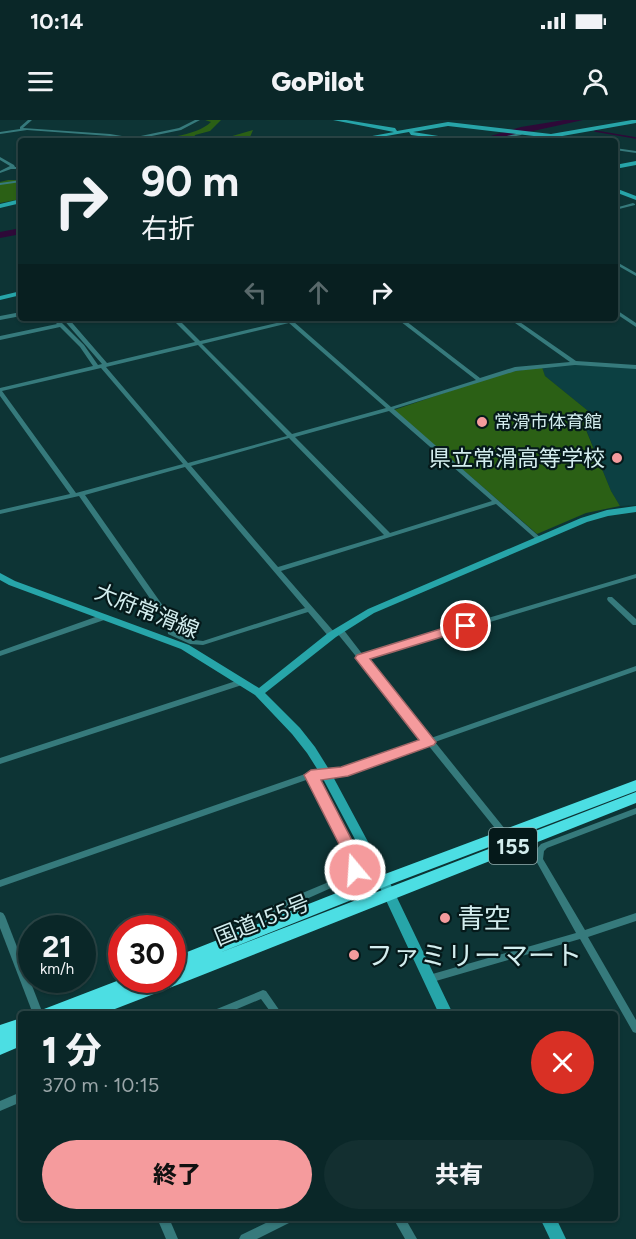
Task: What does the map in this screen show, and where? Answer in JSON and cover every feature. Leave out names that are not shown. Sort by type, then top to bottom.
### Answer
[{"type":"highway","name":"国道155号","points":[[186,973],[506,836],[636,785]]},
{"type":"highway","name":"国道155号","points":[[186,959],[266,928],[386,888],[636,797]]},
{"type":"highway","points":[[58,1011],[108,991]]},
{"type":"highway","name":"国道155号","points":[[90,1011],[136,993]]},
{"type":"highway","points":[[0,1033],[18,1026]]},
{"type":"highway","points":[[0,1047],[18,1039]]},
{"type":"street","points":[[21,128],[30,120]]},
{"type":"street","points":[[0,133],[21,128],[150,137],[185,127],[198,120]]},
{"type":"street","points":[[336,120],[446,138]]},
{"type":"street","points":[[543,136],[569,134],[636,121]]},
{"type":"street","points":[[364,138],[452,122],[553,138]]},
{"type":"street","points":[[501,138],[519,133]]},
{"type":"street","points":[[107,138],[112,136],[124,138]]},
{"type":"street","points":[[618,151],[636,152]]},
{"type":"street","points":[[0,159],[11,164],[13,166],[11,168]]},
{"type":"street","points":[[618,166],[636,163]]},
{"type":"street","points":[[0,172],[18,168]]},
{"type":"street","points":[[0,184],[18,181]]},
{"type":"street","points":[[618,192],[634,201]]},
{"type":"street","points":[[618,207],[634,201]]},
{"type":"street","points":[[0,206],[18,202]]},
{"type":"street","points":[[618,264],[636,275]]},
{"type":"street","points":[[0,298],[18,294]]},
{"type":"street","points":[[618,314],[636,325]]},
{"type":"street","points":[[0,318],[18,315]]},
{"type":"street","points":[[57,321],[101,366],[310,609],[362,658],[506,836]]},
{"type":"street","points":[[67,321],[101,366]]},
{"type":"street","points":[[177,321],[388,535]]},
{"type":"street","points":[[285,321],[0,391],[171,623],[171,632],[193,642],[203,643],[310,609]]},
{"type":"street","points":[[290,321],[539,539]]},
{"type":"street","points":[[403,321],[478,380]]},
{"type":"street","points":[[515,321],[575,363]]},
{"type":"street","points":[[0,338],[60,324]]},
{"type":"street","points":[[0,512],[77,494],[390,409],[515,369],[575,363],[636,367]]},
{"type":"street","points":[[276,570],[496,502]]},
{"type":"street","points":[[259,693],[336,633],[371,611],[594,517],[636,509]]},
{"type":"street","name":"大府常滑線","points":[[0,576],[12,583],[185,647],[259,693],[296,731],[326,774],[386,888],[445,1011]]},
{"type":"street","points":[[362,658],[636,576]]},
{"type":"street","points":[[610,599],[636,623]]},
{"type":"street","points":[[0,654],[104,617]]},
{"type":"street","points":[[0,884],[311,775],[343,772],[636,668]]},
{"type":"street","points":[[0,761],[242,682]]},
{"type":"street","points":[[266,928],[265,920],[272,910],[346,878],[355,870],[352,856],[311,775]]},
{"type":"street","points":[[636,812],[601,823],[540,850],[539,859],[636,1029]]},
{"type":"street","points":[[0,916],[37,1011]]},
{"type":"street","points":[[429,979],[582,935],[636,916]]},
{"type":"street","points":[[222,1011],[263,994],[276,1011]]},
{"type":"street","points":[[0,1106],[18,1098]]},
{"type":"street","points":[[164,1221],[172,1239]]},
{"type":"street","points":[[245,1239],[281,1221]]},
{"type":"street","points":[[401,1221],[411,1239]]},
{"type":"street","points":[[550,1221],[558,1239]]},
{"type":"shaded area","name":"県立常滑高等学校","points":[[576,365],[636,368],[636,505],[620,506],[611,491],[584,424],[598,419],[545,376],[542,367]]},
{"type":"green space","points":[[205,120],[221,120],[210,131],[195,135],[194,138],[166,138],[196,131],[211,122]]},
{"type":"green space","points":[[253,130],[250,137],[246,138],[225,138]]},
{"type":"green space","points":[[18,180],[18,200],[0,203],[0,182]]},
{"type":"green space","points":[[542,367],[545,376],[598,419],[584,425],[611,491],[620,506],[586,513],[537,534],[394,410],[503,373]]},
{"type":"waterway","points":[[490,138],[579,120]]},
{"type":"waterway","points":[[595,131],[636,138]]},
{"type":"waterway","points":[[0,235],[18,232]]},
{"type":"place","name":"常滑市体育館","points":[[482,422]]},
{"type":"place","name":"県立常滑高等学校","points":[[617,458]]},
{"type":"place","name":"青空","points":[[445,918]]},
{"type":"place","name":"ファミリーマート","points":[[354,955]]},
{"type":"route","points":[[355,870],[355,862],[311,775],[343,772],[429,742],[362,658],[466,626]]}]
